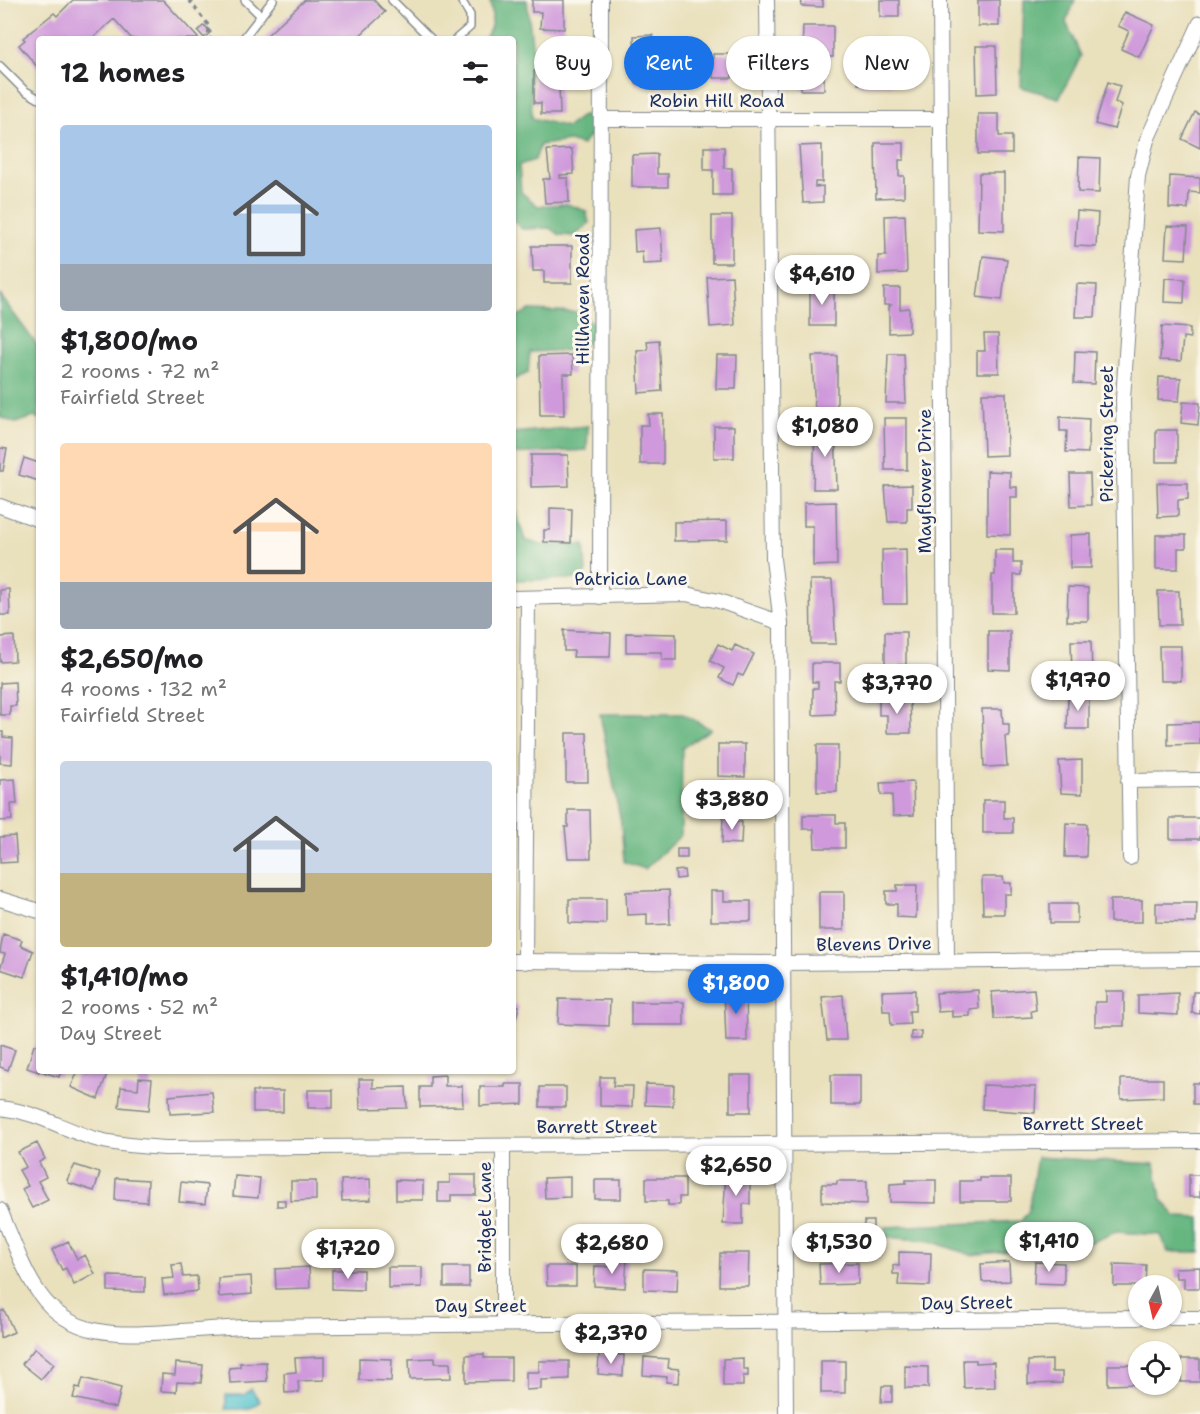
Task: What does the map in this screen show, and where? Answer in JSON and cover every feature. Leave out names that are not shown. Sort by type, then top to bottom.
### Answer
[{"type":"street","name":"Hillhaven Road","points":[[600,597],[601,0]]},
{"type":"street","points":[[767,0],[773,559],[781,623],[786,1414]]},
{"type":"street","name":"Mayflower Drive","points":[[940,0],[947,961]]},
{"type":"street","name":"Pickering Street","points":[[1130,858],[1123,399],[1138,176],[1147,140],[1200,23]]},
{"type":"street","name":"Robin Hill Road","points":[[602,119],[940,119]]},
{"type":"street","points":[[0,506],[36,519]]},
{"type":"street","name":"Patricia Lane","points":[[516,598],[686,594],[719,602],[781,623]]},
{"type":"street","points":[[519,962],[528,598]]},
{"type":"street","points":[[1128,781],[1200,780]]},
{"type":"street","points":[[0,899],[36,910]]},
{"type":"street","name":"Blevens Drive","points":[[519,962],[783,963],[1200,959]]},
{"type":"street","name":"Barrett Street","points":[[0,1108],[39,1115],[92,1137],[128,1145],[165,1148],[1200,1141]]},
{"type":"street","name":"Bridget Lane","points":[[503,1146],[503,1324]]},
{"type":"street","name":"Day Street","points":[[0,1210],[38,1292],[52,1310],[74,1325],[102,1334],[125,1335],[246,1327],[1128,1318]]},
{"type":"street","points":[[1182,1318],[1200,1318]]},
{"type":"lane","points":[[245,0],[261,16]]},
{"type":"lane","points":[[245,36],[273,0]]},
{"type":"lane","points":[[392,0],[428,36]]},
{"type":"lane","points":[[460,36],[470,27],[470,15],[461,0]]},
{"type":"lane","points":[[0,66],[24,90],[36,97]]},
{"type":"path","points":[[189,0],[209,26],[208,36]]},
{"type":"green space","points":[[490,0],[527,0],[533,53],[530,72],[532,118],[567,127],[582,116],[591,114],[591,134],[582,145],[569,141],[540,145],[535,160],[519,165],[521,192],[538,206],[567,204],[586,211],[589,223],[575,236],[560,235],[550,228],[522,229],[516,223],[516,36],[486,36],[492,21]]},
{"type":"green space","points":[[1024,0],[1075,0],[1066,22],[1081,56],[1059,98],[1021,87]]},
{"type":"green space","points":[[0,295],[36,344],[36,418],[15,423],[0,417]]},
{"type":"green space","points":[[530,310],[577,312],[595,324],[596,333],[579,350],[530,352],[528,373],[516,379],[516,316]]},
{"type":"green space","points":[[588,426],[587,450],[516,454],[516,433]]},
{"type":"green space","points":[[516,511],[525,540],[541,545],[584,545],[586,572],[580,579],[516,580]]},
{"type":"green space","points":[[600,714],[683,714],[711,729],[682,748],[681,835],[645,869],[624,862],[621,823]]},
{"type":"green space","points":[[1037,1157],[1155,1164],[1161,1198],[1176,1217],[1200,1218],[1200,1252],[1168,1252],[1161,1235],[1116,1232],[1092,1242],[971,1255],[930,1241],[886,1237],[885,1227],[1021,1221],[1028,1212]]},
{"type":"water","points":[[353,1247],[366,1250],[366,1258],[355,1258],[346,1264],[342,1258],[342,1250]]},
{"type":"water","points":[[251,1389],[260,1401],[250,1409],[226,1409],[226,1395],[244,1395]]},
{"type":"building","points":[[73,0],[163,0],[196,36],[129,36],[114,19],[95,36],[36,36],[36,65],[19,45],[25,40],[23,38],[54,13],[57,16]]},
{"type":"building","points":[[305,0],[374,0],[385,12],[359,36],[266,36]]},
{"type":"building","points":[[532,0],[564,0],[564,29],[540,28],[541,12],[532,12]]},
{"type":"building","points":[[802,0],[823,0],[823,7],[801,6]]},
{"type":"building","points":[[880,0],[899,0],[899,17],[880,17]]},
{"type":"building","points":[[978,0],[999,0],[999,26],[978,26]]},
{"type":"building","points":[[1125,12],[1154,25],[1139,57],[1121,49],[1129,31],[1118,26]]},
{"type":"building","points":[[204,25],[211,32],[202,36],[198,31]]},
{"type":"building","points":[[803,26],[833,26],[833,57],[831,57],[831,36],[803,36]]},
{"type":"building","points":[[976,46],[996,46],[997,93],[977,94]]},
{"type":"building","points":[[714,54],[726,54],[726,78],[714,78]]},
{"type":"building","points":[[1108,82],[1120,86],[1115,102],[1122,105],[1114,129],[1095,124]]},
{"type":"building","points":[[534,90],[559,90],[560,114],[541,114],[541,103],[534,103]]},
{"type":"building","points":[[1195,112],[1200,115],[1200,148],[1182,139]]},
{"type":"building","points":[[978,114],[999,114],[999,136],[1012,136],[1012,154],[978,154]]},
{"type":"building","points":[[875,143],[904,143],[904,160],[899,160],[899,176],[904,176],[904,197],[876,198]]},
{"type":"building","points":[[822,145],[822,182],[815,182],[815,187],[823,186],[823,202],[803,203],[799,146]]},
{"type":"building","points":[[704,147],[724,147],[724,168],[732,168],[732,195],[713,195],[713,170],[704,170]]},
{"type":"building","points":[[572,149],[574,174],[560,175],[560,178],[568,178],[569,202],[545,203],[543,179],[550,179],[547,150]]},
{"type":"building","points":[[657,154],[657,174],[668,174],[668,187],[632,187],[632,155]]},
{"type":"building","points":[[1079,157],[1100,158],[1099,193],[1078,192]]},
{"type":"building","points":[[979,173],[1004,173],[1004,231],[978,230]]},
{"type":"building","points":[[1170,176],[1200,178],[1200,193],[1189,192],[1188,209],[1169,208]]},
{"type":"building","points":[[1077,211],[1098,213],[1096,247],[1075,246]]},
{"type":"building","points":[[905,215],[907,273],[878,274],[878,256],[886,256],[885,216]]},
{"type":"building","points":[[712,216],[732,216],[732,263],[712,263]]},
{"type":"building","points":[[1167,226],[1188,227],[1186,259],[1165,258]]},
{"type":"building","points":[[661,228],[663,263],[643,264],[642,251],[635,252],[634,230]]},
{"type":"building","points":[[532,246],[572,246],[572,283],[544,283],[544,271],[533,271]]},
{"type":"building","points":[[983,256],[1007,259],[1002,300],[977,297]]},
{"type":"building","points":[[732,276],[735,325],[710,327],[707,277]]},
{"type":"building","points":[[1165,278],[1185,279],[1184,303],[1164,302]]},
{"type":"building","points":[[1077,284],[1097,285],[1095,317],[1075,317]]},
{"type":"building","points":[[810,286],[834,286],[834,326],[810,326]]},
{"type":"building","points":[[884,288],[900,288],[900,309],[909,308],[909,332],[889,333],[889,307],[891,305],[884,305]]},
{"type":"building","points":[[1162,326],[1190,328],[1190,338],[1183,337],[1181,361],[1160,360]]},
{"type":"building","points":[[984,334],[998,334],[999,373],[977,373],[977,351],[985,351]]},
{"type":"building","points":[[659,340],[662,391],[639,393],[637,351],[648,350],[647,341]]},
{"type":"building","points":[[1075,351],[1095,352],[1094,384],[1074,383]]},
{"type":"building","points":[[888,354],[904,354],[906,403],[886,403]]},
{"type":"building","points":[[572,355],[573,374],[563,374],[564,415],[540,415],[539,356]]},
{"type":"building","points":[[717,355],[737,355],[736,389],[716,389]]},
{"type":"building","points":[[812,356],[837,356],[837,412],[815,412]]},
{"type":"building","points":[[1159,377],[1181,378],[1179,401],[1158,400]]},
{"type":"building","points":[[982,393],[1006,393],[1007,455],[984,456]]},
{"type":"building","points":[[1183,402],[1200,403],[1198,425],[1181,423]]},
{"type":"building","points":[[648,414],[663,414],[663,464],[640,464],[640,425],[649,425]]},
{"type":"building","points":[[1060,417],[1089,419],[1088,453],[1066,452],[1067,431],[1060,431]]},
{"type":"building","points":[[884,418],[907,418],[907,470],[885,470]]},
{"type":"building","points":[[714,426],[734,426],[734,458],[714,458]]},
{"type":"building","points":[[815,426],[835,426],[837,489],[813,489]]},
{"type":"building","points":[[1156,430],[1177,430],[1177,462],[1156,462]]},
{"type":"building","points":[[0,448],[7,449],[3,471],[0,471]]},
{"type":"building","points":[[531,455],[568,455],[569,486],[531,487]]},
{"type":"building","points":[[24,458],[36,462],[36,480],[19,475]]},
{"type":"building","points":[[987,471],[1010,472],[1010,487],[1017,487],[1017,497],[1010,497],[1010,535],[987,534]]},
{"type":"building","points":[[1070,474],[1090,474],[1091,505],[1071,506]]},
{"type":"building","points":[[1157,483],[1188,483],[1188,499],[1178,500],[1178,516],[1158,517]]},
{"type":"building","points":[[912,485],[912,508],[907,508],[907,522],[888,522],[885,486]]},
{"type":"building","points":[[836,502],[837,565],[813,566],[813,526],[804,526],[804,503]]},
{"type":"building","points":[[550,508],[572,509],[571,543],[544,542],[544,530],[550,530]]},
{"type":"building","points":[[727,521],[727,540],[674,541],[674,522]]},
{"type":"building","points":[[1091,534],[1091,568],[1070,568],[1070,535]]},
{"type":"building","points":[[1156,535],[1186,535],[1186,548],[1178,548],[1178,569],[1156,569]]},
{"type":"building","points":[[906,549],[907,604],[883,604],[882,550]]},
{"type":"building","points":[[995,550],[1013,550],[1013,563],[1021,563],[1021,575],[1014,575],[1014,613],[992,613],[992,575],[995,575]]},
{"type":"building","points":[[810,580],[832,580],[836,644],[811,644]]},
{"type":"building","points":[[1068,587],[1088,588],[1088,621],[1067,621]]},
{"type":"building","points":[[9,589],[10,615],[0,615],[0,590]]},
{"type":"building","points":[[1158,591],[1179,591],[1180,625],[1159,625]]},
{"type":"building","points":[[564,630],[611,633],[610,657],[573,657],[574,651],[564,651]]},
{"type":"building","points":[[988,631],[1010,631],[1010,670],[988,669]]},
{"type":"building","points":[[885,632],[906,632],[906,665],[885,665]]},
{"type":"building","points":[[626,633],[676,634],[676,660],[662,660],[662,652],[626,652]]},
{"type":"building","points":[[14,636],[15,661],[0,662],[0,637]]},
{"type":"building","points":[[1071,641],[1091,641],[1092,675],[1072,675]]},
{"type":"building","points":[[718,644],[732,651],[735,645],[754,654],[743,676],[738,674],[733,685],[719,678],[724,668],[710,661]]},
{"type":"building","points":[[1159,646],[1181,646],[1181,681],[1160,681]]},
{"type":"building","points":[[812,663],[840,663],[840,681],[834,681],[835,714],[813,715],[813,688],[818,688],[818,682],[812,682]]},
{"type":"building","points":[[15,682],[16,706],[10,706],[10,715],[0,715],[0,683]]},
{"type":"building","points":[[1068,695],[1089,695],[1089,729],[1067,729]]},
{"type":"building","points":[[879,699],[910,699],[911,733],[887,733],[887,715],[879,715]]},
{"type":"building","points":[[982,709],[1002,709],[1003,724],[1009,724],[1009,736],[1005,736],[1007,766],[984,767]]},
{"type":"building","points":[[1200,722],[1200,744],[1168,745],[1168,723]]},
{"type":"building","points":[[0,732],[3,732],[3,737],[13,738],[12,764],[0,763]]},
{"type":"building","points":[[566,733],[587,733],[588,782],[566,782]]},
{"type":"building","points":[[718,744],[745,744],[745,777],[718,776]]},
{"type":"building","points":[[817,745],[838,745],[837,792],[817,792]]},
{"type":"building","points":[[1082,760],[1082,794],[1061,793],[1059,761]]},
{"type":"building","points":[[15,779],[17,804],[11,804],[12,820],[0,821],[0,780]]},
{"type":"building","points":[[698,782],[723,782],[724,793],[698,793]]},
{"type":"building","points":[[913,782],[914,815],[893,816],[892,795],[881,795],[880,783]]},
{"type":"building","points":[[983,800],[1004,800],[1004,818],[1013,818],[1013,833],[983,833]]},
{"type":"building","points":[[568,810],[590,810],[591,858],[568,858],[565,827],[568,827]]},
{"type":"building","points":[[803,815],[836,815],[836,823],[845,823],[845,848],[815,848],[814,829],[803,829]]},
{"type":"building","points":[[723,816],[733,817],[733,822],[742,822],[741,844],[722,843]]},
{"type":"building","points":[[1170,818],[1200,818],[1200,839],[1170,839]]},
{"type":"building","points":[[1066,823],[1087,824],[1086,857],[1065,857]]},
{"type":"building","points":[[15,836],[17,862],[0,863],[0,837]]},
{"type":"building","points":[[677,849],[687,849],[687,858],[677,858]]},
{"type":"building","points":[[684,870],[685,878],[676,879],[675,871]]},
{"type":"building","points":[[982,877],[1003,877],[1004,883],[1011,883],[1011,894],[1004,894],[1004,914],[983,914]]},
{"type":"building","points":[[897,885],[917,885],[916,918],[897,917],[897,904],[886,904],[886,891],[897,891]]},
{"type":"building","points":[[669,890],[670,924],[647,925],[647,914],[627,915],[626,892]]},
{"type":"building","points":[[711,891],[724,891],[724,901],[751,901],[751,921],[711,921]]},
{"type":"building","points":[[819,892],[844,892],[844,930],[819,930]]},
{"type":"building","points":[[569,899],[606,899],[606,924],[569,923]]},
{"type":"building","points":[[1110,900],[1142,900],[1142,922],[1110,922]]},
{"type":"building","points":[[1156,903],[1197,903],[1196,923],[1156,922]]},
{"type":"building","points":[[1050,904],[1077,904],[1077,923],[1050,923]]},
{"type":"building","points":[[3,934],[22,940],[20,945],[33,951],[24,977],[0,969],[5,954],[0,953]]},
{"type":"building","points":[[746,988],[747,1041],[726,1041],[724,989]]},
{"type":"building","points":[[1034,989],[1036,1010],[1031,1011],[1032,1017],[994,1019],[992,992]]},
{"type":"building","points":[[915,990],[915,1011],[909,1011],[910,1024],[891,1025],[890,1011],[883,1011],[882,991]]},
{"type":"building","points":[[978,990],[979,1009],[970,1010],[970,1016],[952,1017],[952,1011],[938,1012],[936,993]]},
{"type":"building","points":[[1106,991],[1124,991],[1124,1026],[1095,1026],[1095,1002],[1106,1002]]},
{"type":"building","points":[[1193,992],[1200,992],[1200,1014],[1192,1013]]},
{"type":"building","points":[[1178,993],[1178,1015],[1138,1013],[1138,995]]},
{"type":"building","points":[[843,995],[846,1040],[827,1040],[822,997]]},
{"type":"building","points":[[559,999],[610,1000],[609,1026],[558,1024]]},
{"type":"building","points":[[631,1002],[684,1002],[684,1025],[631,1025]]},
{"type":"building","points":[[921,1031],[921,1039],[911,1039],[911,1032]]},
{"type":"building","points":[[0,1045],[15,1050],[8,1070],[0,1067]]},
{"type":"building","points":[[34,1045],[36,1045],[36,1071],[27,1068]]},
{"type":"building","points":[[77,1074],[107,1074],[98,1099],[71,1087]]},
{"type":"building","points":[[445,1075],[445,1086],[462,1086],[463,1106],[420,1107],[420,1087],[430,1087],[430,1076]]},
{"type":"building","points":[[730,1075],[751,1075],[751,1112],[730,1112]]},
{"type":"building","points":[[831,1075],[860,1075],[860,1105],[831,1105]]},
{"type":"building","points":[[600,1077],[614,1077],[613,1086],[633,1086],[632,1107],[600,1106]]},
{"type":"building","points":[[139,1078],[152,1079],[149,1110],[119,1107],[121,1087],[138,1089]]},
{"type":"building","points":[[359,1079],[373,1079],[373,1088],[406,1087],[407,1108],[360,1109]]},
{"type":"building","points":[[1121,1079],[1163,1079],[1163,1097],[1121,1099]]},
{"type":"building","points":[[1193,1083],[1200,1083],[1200,1104],[1193,1104]]},
{"type":"building","points":[[505,1084],[523,1084],[523,1104],[480,1106],[480,1087],[505,1087]]},
{"type":"building","points":[[646,1084],[674,1085],[673,1106],[645,1105]]},
{"type":"building","points":[[983,1085],[1036,1087],[1035,1113],[982,1109]]},
{"type":"building","points":[[540,1087],[566,1087],[566,1107],[540,1107]]},
{"type":"building","points":[[308,1090],[333,1090],[333,1108],[308,1108]]},
{"type":"building","points":[[253,1091],[283,1091],[283,1112],[253,1112]]},
{"type":"building","points":[[212,1092],[214,1112],[170,1114],[169,1096]]},
{"type":"building","points":[[37,1143],[45,1159],[39,1162],[46,1177],[38,1181],[48,1200],[32,1208],[22,1189],[28,1186],[19,1170],[26,1167],[18,1152]]},
{"type":"building","points":[[75,1165],[100,1173],[94,1191],[69,1183],[67,1180]]},
{"type":"building","points":[[726,1173],[750,1173],[750,1204],[743,1204],[743,1224],[723,1224]]},
{"type":"building","points":[[450,1175],[476,1175],[476,1195],[451,1195],[451,1202],[438,1202],[438,1183],[450,1183]]},
{"type":"building","points":[[1189,1175],[1200,1175],[1200,1197],[1189,1197]]},
{"type":"building","points":[[235,1176],[260,1178],[258,1198],[233,1196]]},
{"type":"building","points":[[570,1177],[570,1197],[545,1198],[544,1178]]},
{"type":"building","points":[[116,1178],[148,1180],[147,1202],[115,1200]]},
{"type":"building","points":[[646,1178],[685,1178],[685,1197],[679,1197],[679,1205],[668,1205],[668,1201],[646,1201]]},
{"type":"building","points":[[980,1178],[1011,1178],[1011,1201],[960,1201],[960,1181],[980,1181]]},
{"type":"building","points":[[370,1179],[371,1200],[342,1201],[341,1180]]},
{"type":"building","points":[[396,1180],[423,1181],[423,1200],[396,1200]]},
{"type":"building","points":[[595,1180],[621,1180],[621,1199],[595,1199]]},
{"type":"building","points":[[906,1180],[936,1180],[936,1203],[890,1202],[890,1184],[906,1183]]},
{"type":"building","points":[[291,1181],[316,1181],[316,1200],[291,1201]]},
{"type":"building","points":[[837,1181],[867,1181],[867,1204],[822,1202],[822,1184],[837,1184]]},
{"type":"building","points":[[181,1182],[207,1185],[205,1204],[179,1202]]},
{"type":"building","points":[[277,1200],[285,1200],[285,1206],[277,1206]]},
{"type":"building","points":[[864,1221],[873,1221],[873,1228],[864,1228]]},
{"type":"building","points":[[68,1241],[77,1259],[85,1255],[95,1274],[74,1285],[66,1268],[62,1270],[52,1250]]},
{"type":"building","points":[[899,1252],[931,1253],[930,1286],[898,1285],[899,1274],[893,1274],[893,1265],[899,1266]]},
{"type":"building","points":[[720,1253],[749,1253],[748,1286],[719,1286]]},
{"type":"building","points":[[615,1258],[627,1259],[625,1288],[594,1286],[595,1266],[615,1267]]},
{"type":"building","points":[[1009,1262],[1010,1281],[982,1282],[981,1264]]},
{"type":"building","points":[[1035,1262],[1064,1263],[1064,1284],[1034,1283]]},
{"type":"building","points":[[858,1263],[858,1284],[820,1285],[819,1264]]},
{"type":"building","points":[[181,1264],[183,1277],[197,1276],[198,1291],[164,1295],[162,1279],[174,1278],[172,1265]]},
{"type":"building","points":[[1114,1264],[1146,1265],[1146,1275],[1128,1275],[1128,1286],[1114,1286]]},
{"type":"building","points":[[546,1266],[576,1266],[576,1286],[547,1286]]},
{"type":"building","points":[[309,1267],[310,1288],[276,1289],[275,1269]]},
{"type":"building","points":[[388,1267],[422,1267],[422,1287],[388,1288]]},
{"type":"building","points":[[444,1267],[469,1267],[469,1287],[444,1287]]},
{"type":"building","points":[[1200,1267],[1200,1288],[1184,1288],[1184,1278],[1182,1275],[1176,1275],[1175,1268]]},
{"type":"building","points":[[644,1269],[678,1270],[677,1291],[644,1290]]},
{"type":"building","points":[[332,1270],[363,1270],[363,1290],[332,1289]]},
{"type":"building","points":[[108,1276],[145,1277],[145,1292],[108,1291]]},
{"type":"building","points":[[251,1276],[252,1294],[219,1297],[218,1278]]},
{"type":"building","points":[[4,1310],[14,1332],[0,1338],[0,1312]]},
{"type":"building","points":[[35,1348],[54,1364],[41,1379],[22,1364]]},
{"type":"building","points":[[484,1354],[484,1358],[511,1358],[511,1381],[466,1382],[466,1355]]},
{"type":"building","points":[[599,1354],[624,1355],[623,1376],[598,1374]]},
{"type":"building","points":[[324,1357],[324,1380],[298,1381],[299,1392],[285,1393],[284,1373],[296,1372],[295,1358]]},
{"type":"building","points":[[644,1357],[669,1359],[668,1368],[679,1369],[678,1383],[666,1382],[667,1377],[643,1375]]},
{"type":"building","points":[[359,1358],[392,1359],[391,1381],[359,1380]]},
{"type":"building","points":[[435,1358],[435,1363],[450,1363],[451,1378],[410,1379],[409,1359]]},
{"type":"building","points":[[743,1358],[743,1369],[748,1369],[748,1376],[743,1376],[743,1386],[723,1386],[723,1359]]},
{"type":"building","points":[[1182,1359],[1200,1359],[1200,1382],[1182,1382]]},
{"type":"building","points":[[963,1360],[976,1360],[976,1363],[994,1362],[995,1387],[964,1388]]},
{"type":"building","points":[[1052,1360],[1052,1372],[1062,1372],[1062,1383],[1028,1384],[1028,1361]]},
{"type":"building","points":[[539,1361],[569,1361],[569,1379],[541,1380],[541,1389],[526,1390],[526,1372],[539,1372]]},
{"type":"building","points":[[821,1361],[845,1361],[845,1393],[821,1393]]},
{"type":"building","points":[[266,1362],[267,1381],[230,1383],[229,1368],[240,1367],[240,1363]]},
{"type":"building","points":[[176,1363],[203,1365],[201,1383],[177,1382],[176,1392],[161,1391],[162,1374],[175,1375]]},
{"type":"building","points":[[1108,1365],[1128,1365],[1128,1384],[1108,1385]]},
{"type":"building","points":[[905,1366],[928,1367],[928,1388],[905,1388]]},
{"type":"building","points":[[83,1378],[121,1388],[116,1408],[73,1398],[76,1387],[80,1388]]},
{"type":"building","points":[[882,1386],[892,1386],[892,1402],[881,1402]]}]
